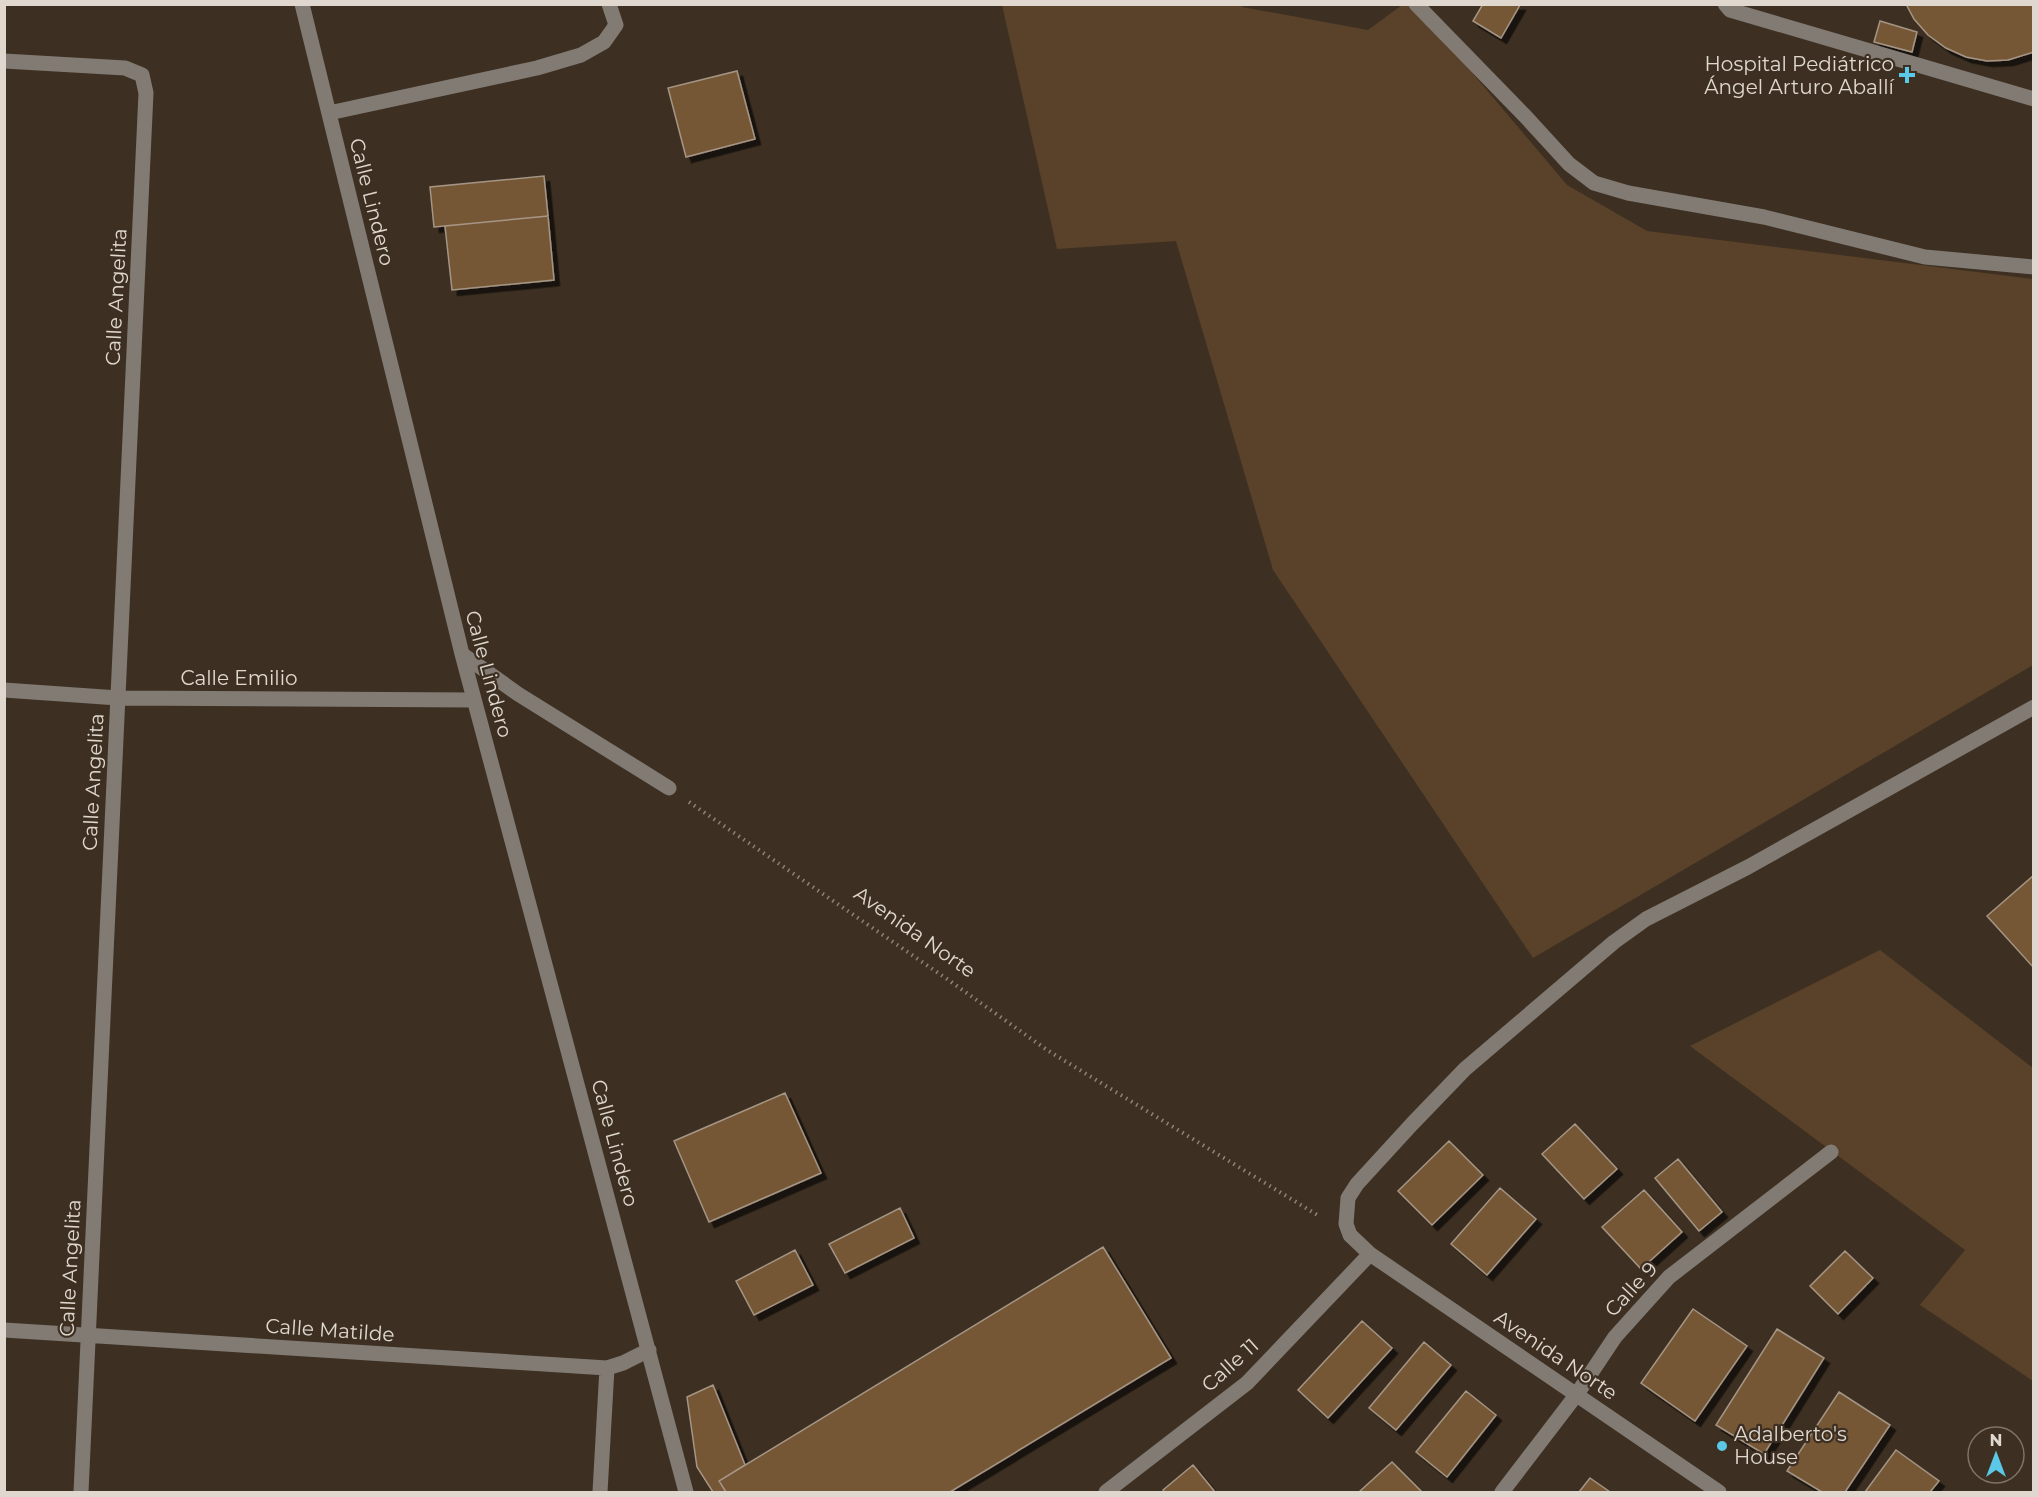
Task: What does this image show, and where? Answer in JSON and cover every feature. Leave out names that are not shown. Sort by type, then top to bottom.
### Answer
[{"type":"street","name":"Calle Lindero","points":[[302,4],[462,654],[686,1492]]},
{"type":"street","points":[[329,113],[537,68],[580,56],[604,42],[616,25],[609,4]]},
{"type":"street","points":[[1416,4],[1569,164],[1594,183],[1628,193],[1764,217],[1925,257],[2034,267]]},
{"type":"street","points":[[1725,4],[1730,10],[2034,99]]},
{"type":"street","name":"Calle Angelita","points":[[4,61],[125,68],[142,75],[146,93],[81,1492]]},
{"type":"street","points":[[462,654],[487,674],[669,789]]},
{"type":"street","name":"Calle Emilio","points":[[4,690],[118,698],[474,700]]},
{"type":"street","points":[[1350,1235],[1346,1224],[1346,1210],[1348,1198],[1357,1184],[1465,1069],[1614,942],[1646,920],[1711,887],[2034,707]]},
{"type":"street","name":"Calle 9","points":[[1502,1492],[1576,1394],[1615,1337],[1669,1277],[1831,1152]]},
{"type":"street","name":"Avenida Norte","points":[[1350,1235],[1370,1254],[1719,1492]]},
{"type":"street","name":"Calle 11","points":[[1106,1492],[1247,1383],[1370,1254]]},
{"type":"street","name":"Calle Matilde","points":[[4,1330],[607,1368],[623,1364],[649,1350]]},
{"type":"street","points":[[600,1492],[607,1368]]},
{"type":"path","name":"Avenida Norte","points":[[669,789],[1047,1050],[1350,1235]]},
{"type":"shaded area","points":[[1002,5],[1241,5],[1368,30],[1402,5],[1415,5],[1567,185],[1647,231],[2033,279],[2033,665],[1533,958],[1273,570],[1176,241],[1057,249]]},
{"type":"shaded area","points":[[1880,950],[2033,1068],[2033,1381],[1920,1305],[1965,1250],[1690,1046]]},
{"type":"building","points":[[1483,4],[1520,5],[1501,38],[1473,21]]},
{"type":"building","points":[[1906,4],[2034,4],[2034,52],[2008,60],[1987,61],[1966,57],[1946,48],[1928,35],[1914,19]]},
{"type":"building","points":[[1880,21],[1917,32],[1912,52],[1874,42]]},
{"type":"building","points":[[737,71],[755,139],[686,157],[668,88]]},
{"type":"building","points":[[544,176],[548,216],[434,227],[430,187]]},
{"type":"building","points":[[548,216],[554,280],[452,290],[445,226]]},
{"type":"building","points":[[2034,875],[2034,968],[1987,916]]},
{"type":"building","points":[[785,1093],[821,1173],[709,1222],[674,1141]]},
{"type":"building","points":[[1575,1124],[1617,1169],[1584,1199],[1542,1154]]},
{"type":"building","points":[[1449,1141],[1483,1175],[1432,1225],[1398,1191]]},
{"type":"building","points":[[1678,1159],[1722,1212],[1699,1231],[1655,1178]]},
{"type":"building","points":[[1500,1188],[1536,1219],[1487,1275],[1451,1244]]},
{"type":"building","points":[[1644,1190],[1682,1232],[1641,1269],[1602,1227]]},
{"type":"building","points":[[900,1208],[914,1238],[845,1273],[829,1244]]},
{"type":"building","points":[[1103,1247],[1171,1358],[950,1492],[726,1492],[719,1481]]},
{"type":"building","points":[[795,1250],[813,1285],[754,1315],[736,1281]]},
{"type":"building","points":[[1845,1251],[1873,1278],[1838,1314],[1810,1286]]},
{"type":"building","points":[[1693,1309],[1747,1346],[1695,1421],[1641,1383]]},
{"type":"building","points":[[1362,1321],[1392,1348],[1328,1418],[1298,1390]]},
{"type":"building","points":[[1777,1329],[1824,1358],[1764,1454],[1716,1425]]},
{"type":"building","points":[[1424,1342],[1451,1365],[1396,1430],[1369,1408]]},
{"type":"building","points":[[713,1385],[745,1465],[719,1481],[726,1492],[713,1492],[697,1467],[687,1397]]},
{"type":"building","points":[[1466,1391],[1496,1415],[1447,1477],[1416,1452]]},
{"type":"building","points":[[1839,1392],[1890,1425],[1845,1492],[1822,1492],[1787,1471]]},
{"type":"building","points":[[1896,1450],[1939,1481],[1930,1492],[1865,1492]]},
{"type":"building","points":[[1392,1462],[1422,1492],[1359,1492]]},
{"type":"building","points":[[1193,1465],[1215,1492],[1165,1492],[1163,1490]]},
{"type":"building","points":[[1590,1478],[1610,1492],[1579,1492]]},
{"type":"place","name":"Hospital Pediátrico Ángel Arturo Aballí","points":[[1907,75]]},
{"type":"place","name":"Adalberto's House","points":[[1722,1446]]}]
